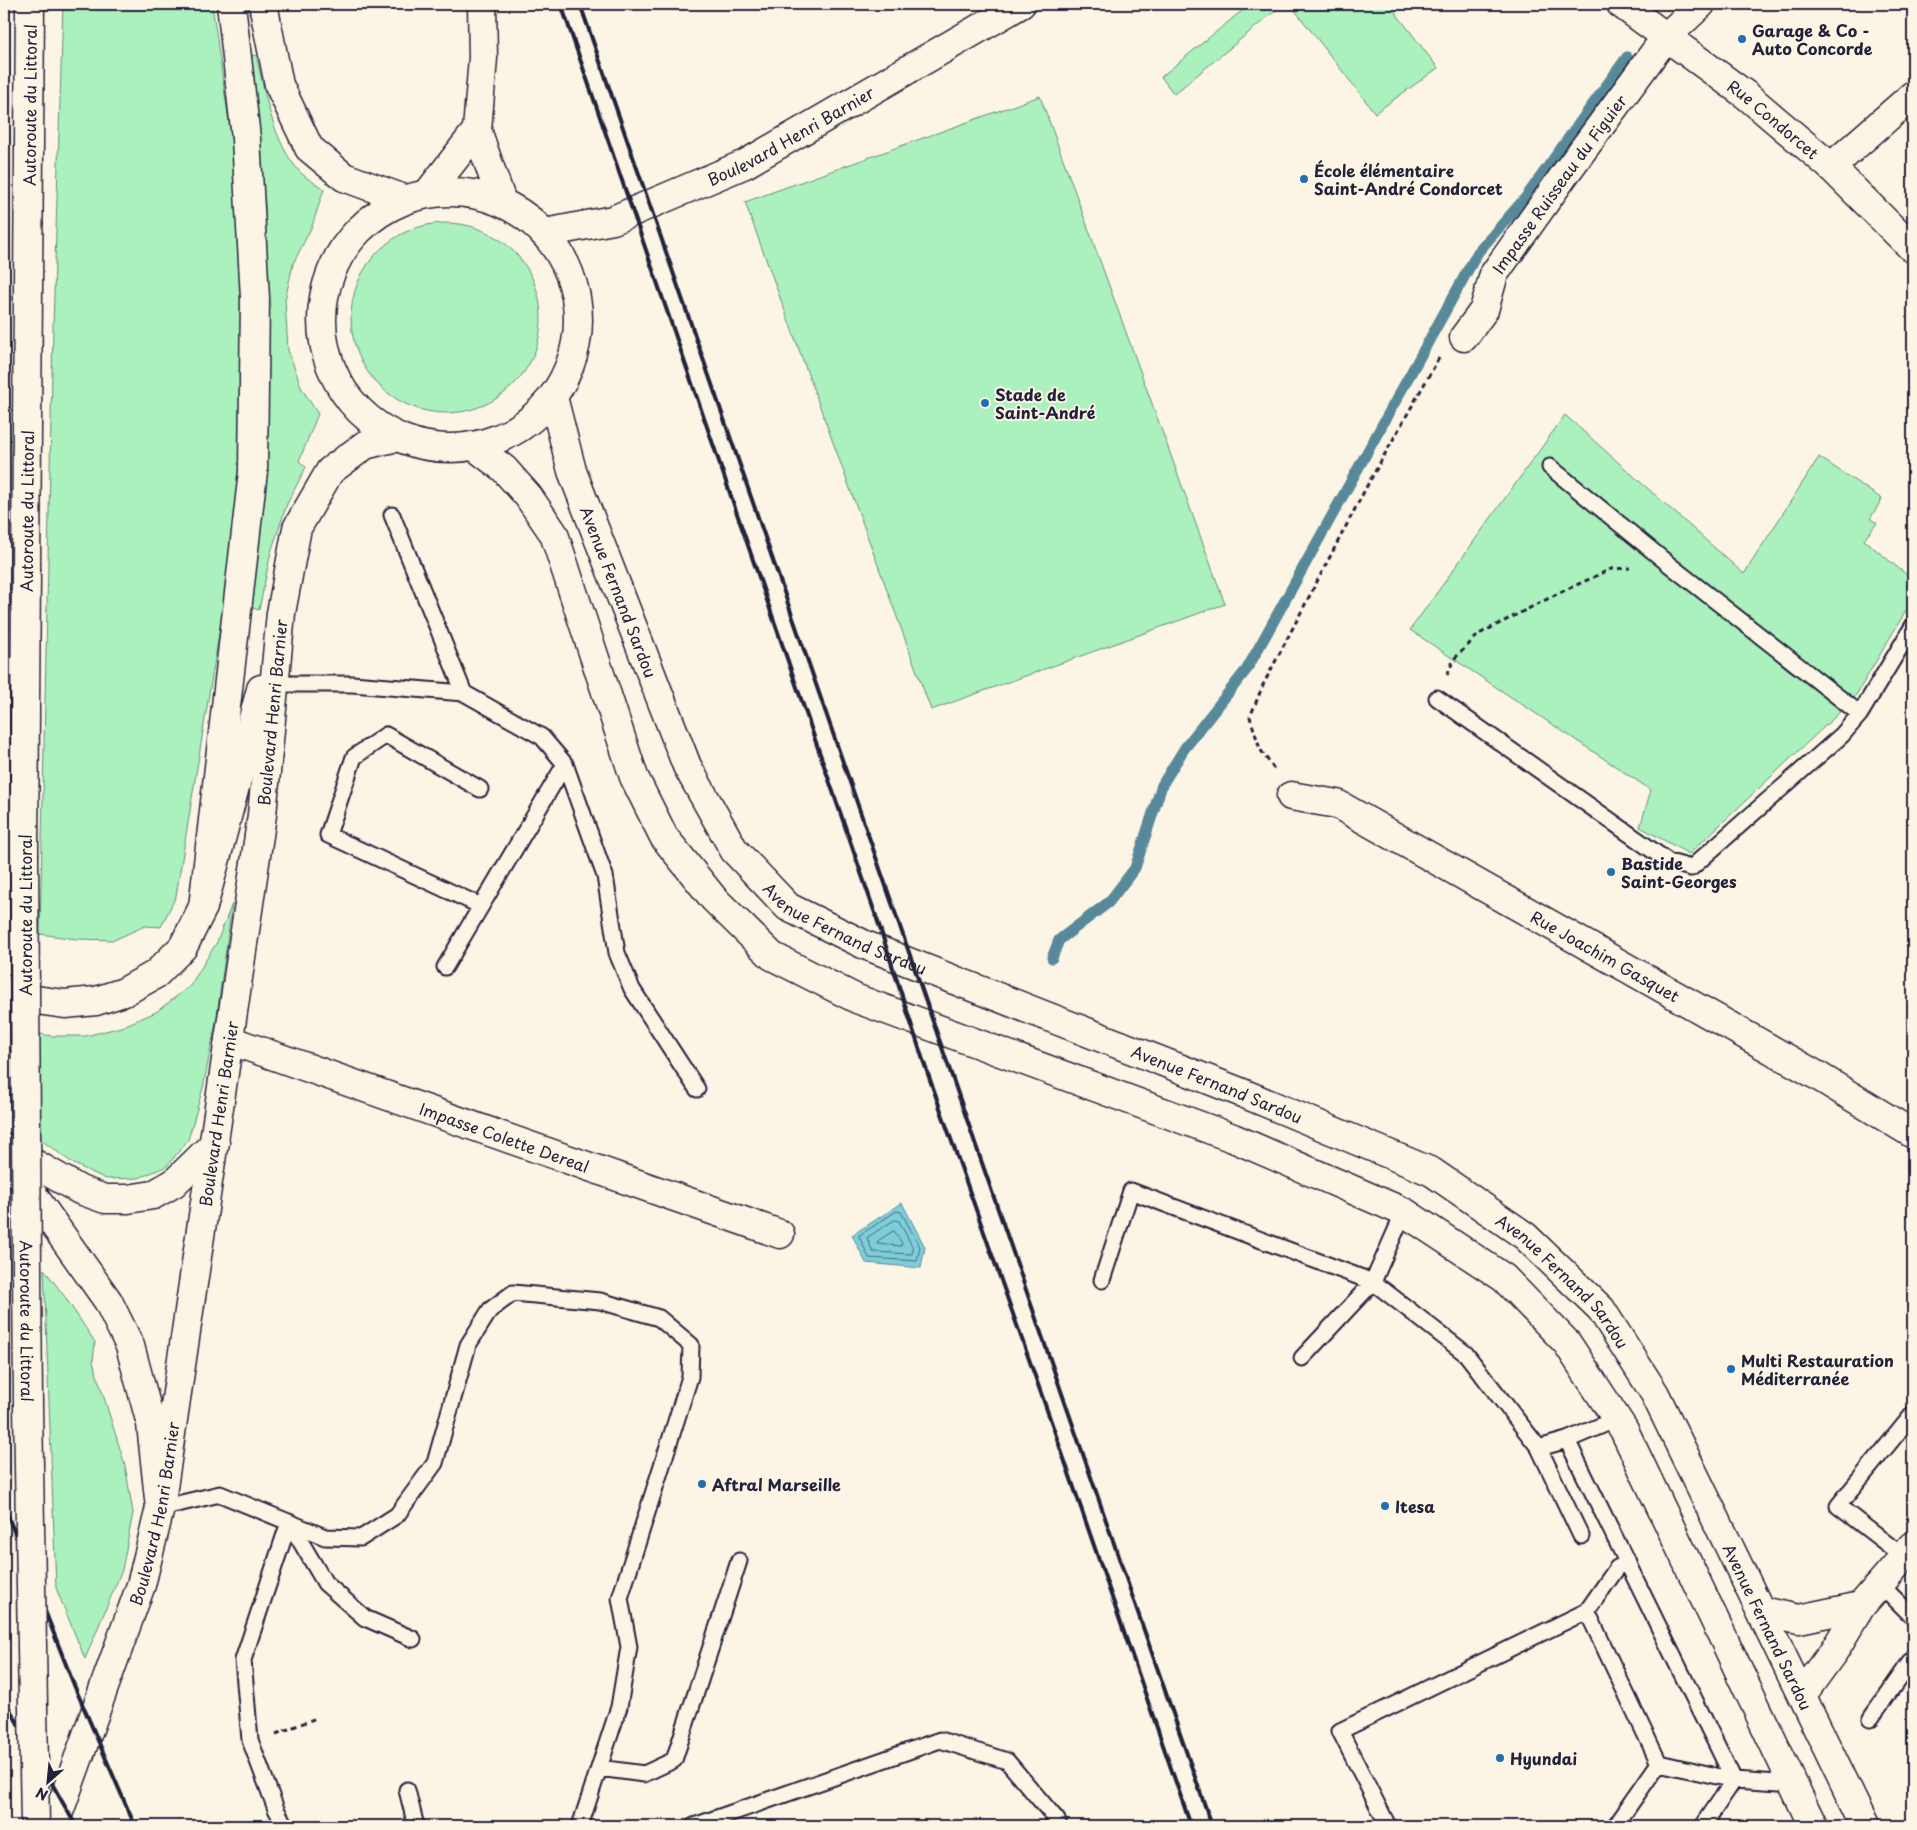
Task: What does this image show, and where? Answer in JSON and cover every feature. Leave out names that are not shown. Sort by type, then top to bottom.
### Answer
[{"type":"main road","name":"Autoroute du Littoral","points":[[30,4],[24,853],[28,1406],[35,1826]]},
{"type":"main road","points":[[203,907],[253,471],[256,298],[246,138],[231,4]]},
{"type":"main road","points":[[263,4],[279,85],[309,148],[344,177],[416,196]]},
{"type":"main road","points":[[482,4],[483,58],[477,130],[502,202]]},
{"type":"main road","name":"Boulevard Henri Barnier","points":[[545,233],[614,220],[745,164],[1022,4]]},
{"type":"main road","name":"Rue Condorcet","points":[[1621,4],[1746,95],[1831,167],[1913,249]]},
{"type":"main road","name":"Impasse Ruisseau du Figuier","points":[[1464,337],[1484,310],[1494,274],[1564,174],[1666,37],[1701,4]]},
{"type":"main road","points":[[1831,167],[1913,95]]},
{"type":"main road","points":[[416,196],[477,130]]},
{"type":"main road","points":[[453,191],[470,193],[502,202],[525,216],[545,233],[565,263],[576,296],[578,331],[570,366],[553,397],[531,420],[505,436],[474,446],[435,448],[397,437],[361,413],[335,378],[322,337],[323,294],[338,254],[366,221],[416,196],[453,191]]},
{"type":"main road","name":"Avenue Fernand Sardou","points":[[553,397],[572,471],[687,766],[734,850],[788,907],[865,945],[1240,1092],[1432,1172],[1525,1236],[1601,1309],[1655,1394],[1865,1826]]},
{"type":"main road","name":"Boulevard Henri Barnier","points":[[54,1826],[141,1585],[160,1508],[262,815],[281,613],[297,528],[330,470],[365,445],[397,437]]},
{"type":"main road","points":[[474,446],[504,469],[528,496],[554,534],[634,777],[664,837],[714,899],[772,956],[857,999],[1233,1138],[1404,1212],[1504,1278],[1567,1344],[1629,1438],[1813,1826]]},
{"type":"main road","points":[[4,990],[29,999],[65,1004],[96,1001],[124,992],[156,974],[183,946],[203,907],[281,613]]},
{"type":"main road","name":"Rue Joachim Gasquet","points":[[1291,796],[1338,804],[1818,1076],[1913,1134]]},
{"type":"main road","name":"Impasse Colette Dereal","points":[[229,1040],[780,1234]]},
{"type":"main road","points":[[4,1146],[80,1190],[105,1199],[128,1199],[153,1195],[174,1183],[215,1143]]},
{"type":"main road","points":[[4,1154],[108,1301],[130,1346],[151,1424],[160,1508]]},
{"type":"main road","points":[[1802,1695],[1834,1651],[1861,1606],[1909,1552]]},
{"type":"main road","points":[[1760,1611],[1799,1619],[1861,1606]]},
{"type":"lane","points":[[1550,467],[1671,566],[1860,714]]},
{"type":"lane","points":[[392,515],[464,693]]},
{"type":"lane","points":[[1437,698],[1669,862],[1691,868],[1842,736],[1860,714],[1913,626]]},
{"type":"lane","points":[[274,684],[352,684],[464,693],[542,737],[565,764],[605,876],[616,953],[632,990],[697,1089]]},
{"type":"lane","points":[[480,790],[386,736],[354,757],[328,835],[481,906]]},
{"type":"lane","points":[[445,967],[565,764]]},
{"type":"lane","points":[[1102,1280],[1131,1191],[1373,1282],[1466,1354],[1539,1448],[1581,1536]]},
{"type":"lane","points":[[1302,1358],[1373,1282],[1404,1212]]},
{"type":"lane","points":[[160,1508],[220,1494],[325,1537],[360,1538],[397,1515],[435,1463],[468,1345],[490,1310],[513,1293],[600,1301],[659,1318],[691,1345],[690,1377],[620,1598],[628,1647],[619,1707],[580,1826]]},
{"type":"lane","points":[[1909,1552],[1838,1506],[1913,1414]]},
{"type":"lane","points":[[1539,1448],[1567,1440],[1617,1419]]},
{"type":"lane","points":[[1567,1440],[1734,1780]]},
{"type":"lane","points":[[289,1522],[325,1582],[365,1618],[413,1638]]},
{"type":"lane","points":[[285,1826],[276,1809],[250,1740],[244,1660],[289,1522]]},
{"type":"lane","points":[[599,1768],[644,1774],[674,1760],[739,1560]]},
{"type":"lane","points":[[1388,1826],[1340,1731],[1587,1611],[1618,1568],[1628,1562]]},
{"type":"lane","points":[[1881,1585],[1913,1617]]},
{"type":"lane","points":[[1587,1611],[1659,1763]]},
{"type":"lane","points":[[1871,1718],[1913,1658]]},
{"type":"lane","points":[[694,1826],[940,1740],[1007,1762],[1057,1820],[1059,1826]]},
{"type":"lane","points":[[1659,1763],[1734,1780],[1793,1784]]},
{"type":"lane","points":[[1615,1826],[1659,1763]]},
{"type":"lane","points":[[1703,1826],[1734,1780]]},
{"type":"lane","points":[[407,1790],[416,1826]]},
{"type":"path","points":[[1291,796],[1260,749],[1250,717],[1263,685],[1378,467],[1450,340],[1464,337]]},
{"type":"path","points":[[1437,698],[1454,659],[1479,634],[1611,569],[1671,566]]},
{"type":"path","points":[[272,1735],[316,1718]]},
{"type":"green space","points":[[63,4],[212,4],[237,178],[243,373],[237,524],[176,896],[161,927],[145,926],[114,940],[76,939],[40,934],[53,327]]},
{"type":"green space","points":[[1250,4],[1279,4],[1281,6],[1174,94],[1161,77]]},
{"type":"green space","points":[[1290,4],[1389,4],[1438,68],[1375,113]]},
{"type":"green space","points":[[256,55],[271,117],[283,148],[301,173],[324,189],[312,226],[293,264],[285,300],[288,350],[302,389],[318,414],[299,461],[306,467],[287,504],[271,552],[259,610],[250,607],[259,546],[267,390],[265,205],[248,56]]},
{"type":"green space","name":"Stade de Saint-André","points":[[1040,96],[1225,604],[931,710],[745,202]]},
{"type":"green space","points":[[446,223],[473,227],[499,239],[513,251],[525,265],[537,291],[541,318],[537,345],[525,371],[513,385],[499,397],[473,409],[446,413],[419,409],[393,397],[379,385],[367,371],[355,345],[351,318],[355,291],[367,265],[379,251],[393,239],[419,227]]},
{"type":"green space","points":[[1565,415],[1744,574],[1819,457],[1882,499],[1870,519],[1877,523],[1864,540],[1913,580],[1913,599],[1850,705],[1841,711],[1689,854],[1640,827],[1651,790],[1410,630]]},
{"type":"green space","points":[[232,904],[216,1022],[203,1088],[188,1140],[167,1166],[139,1178],[106,1179],[74,1164],[41,1140],[39,1034],[86,1036],[121,1027],[156,1012],[190,986],[217,942]]},
{"type":"green space","points":[[44,1269],[95,1342],[93,1362],[125,1465],[133,1513],[122,1570],[85,1659],[56,1588]]},
{"type":"water","points":[[902,1203],[925,1247],[921,1268],[866,1263],[852,1235]]},
{"type":"waterway","points":[[1052,958],[1059,940],[1109,902],[1135,868],[1162,785],[1184,749],[1247,669],[1478,252],[1526,197],[1627,57]]},
{"type":"railway","points":[[561,4],[877,919],[923,1060],[1053,1427],[1191,1826]]},
{"type":"railway","points":[[580,4],[1212,1826]]},
{"type":"railway","points":[[4,1506],[74,1685],[135,1826]]},
{"type":"railway","points":[[4,1699],[76,1826]]},
{"type":"place","name":"Garage & Co - Auto Concorde","points":[[1742,39]]},
{"type":"place","name":"École élémentaire Saint-André Condorcet","points":[[1304,179]]},
{"type":"place","name":"Stade de Saint-André","points":[[985,403]]},
{"type":"place","name":"Bastide Saint-Georges","points":[[1611,872]]},
{"type":"place","name":"Multi Restauration Méditerranée","points":[[1731,1369]]},
{"type":"place","name":"Aftral Marseille","points":[[702,1484]]},
{"type":"place","name":"Itesa","points":[[1385,1506]]},
{"type":"place","name":"Hyundai","points":[[1500,1758]]}]
